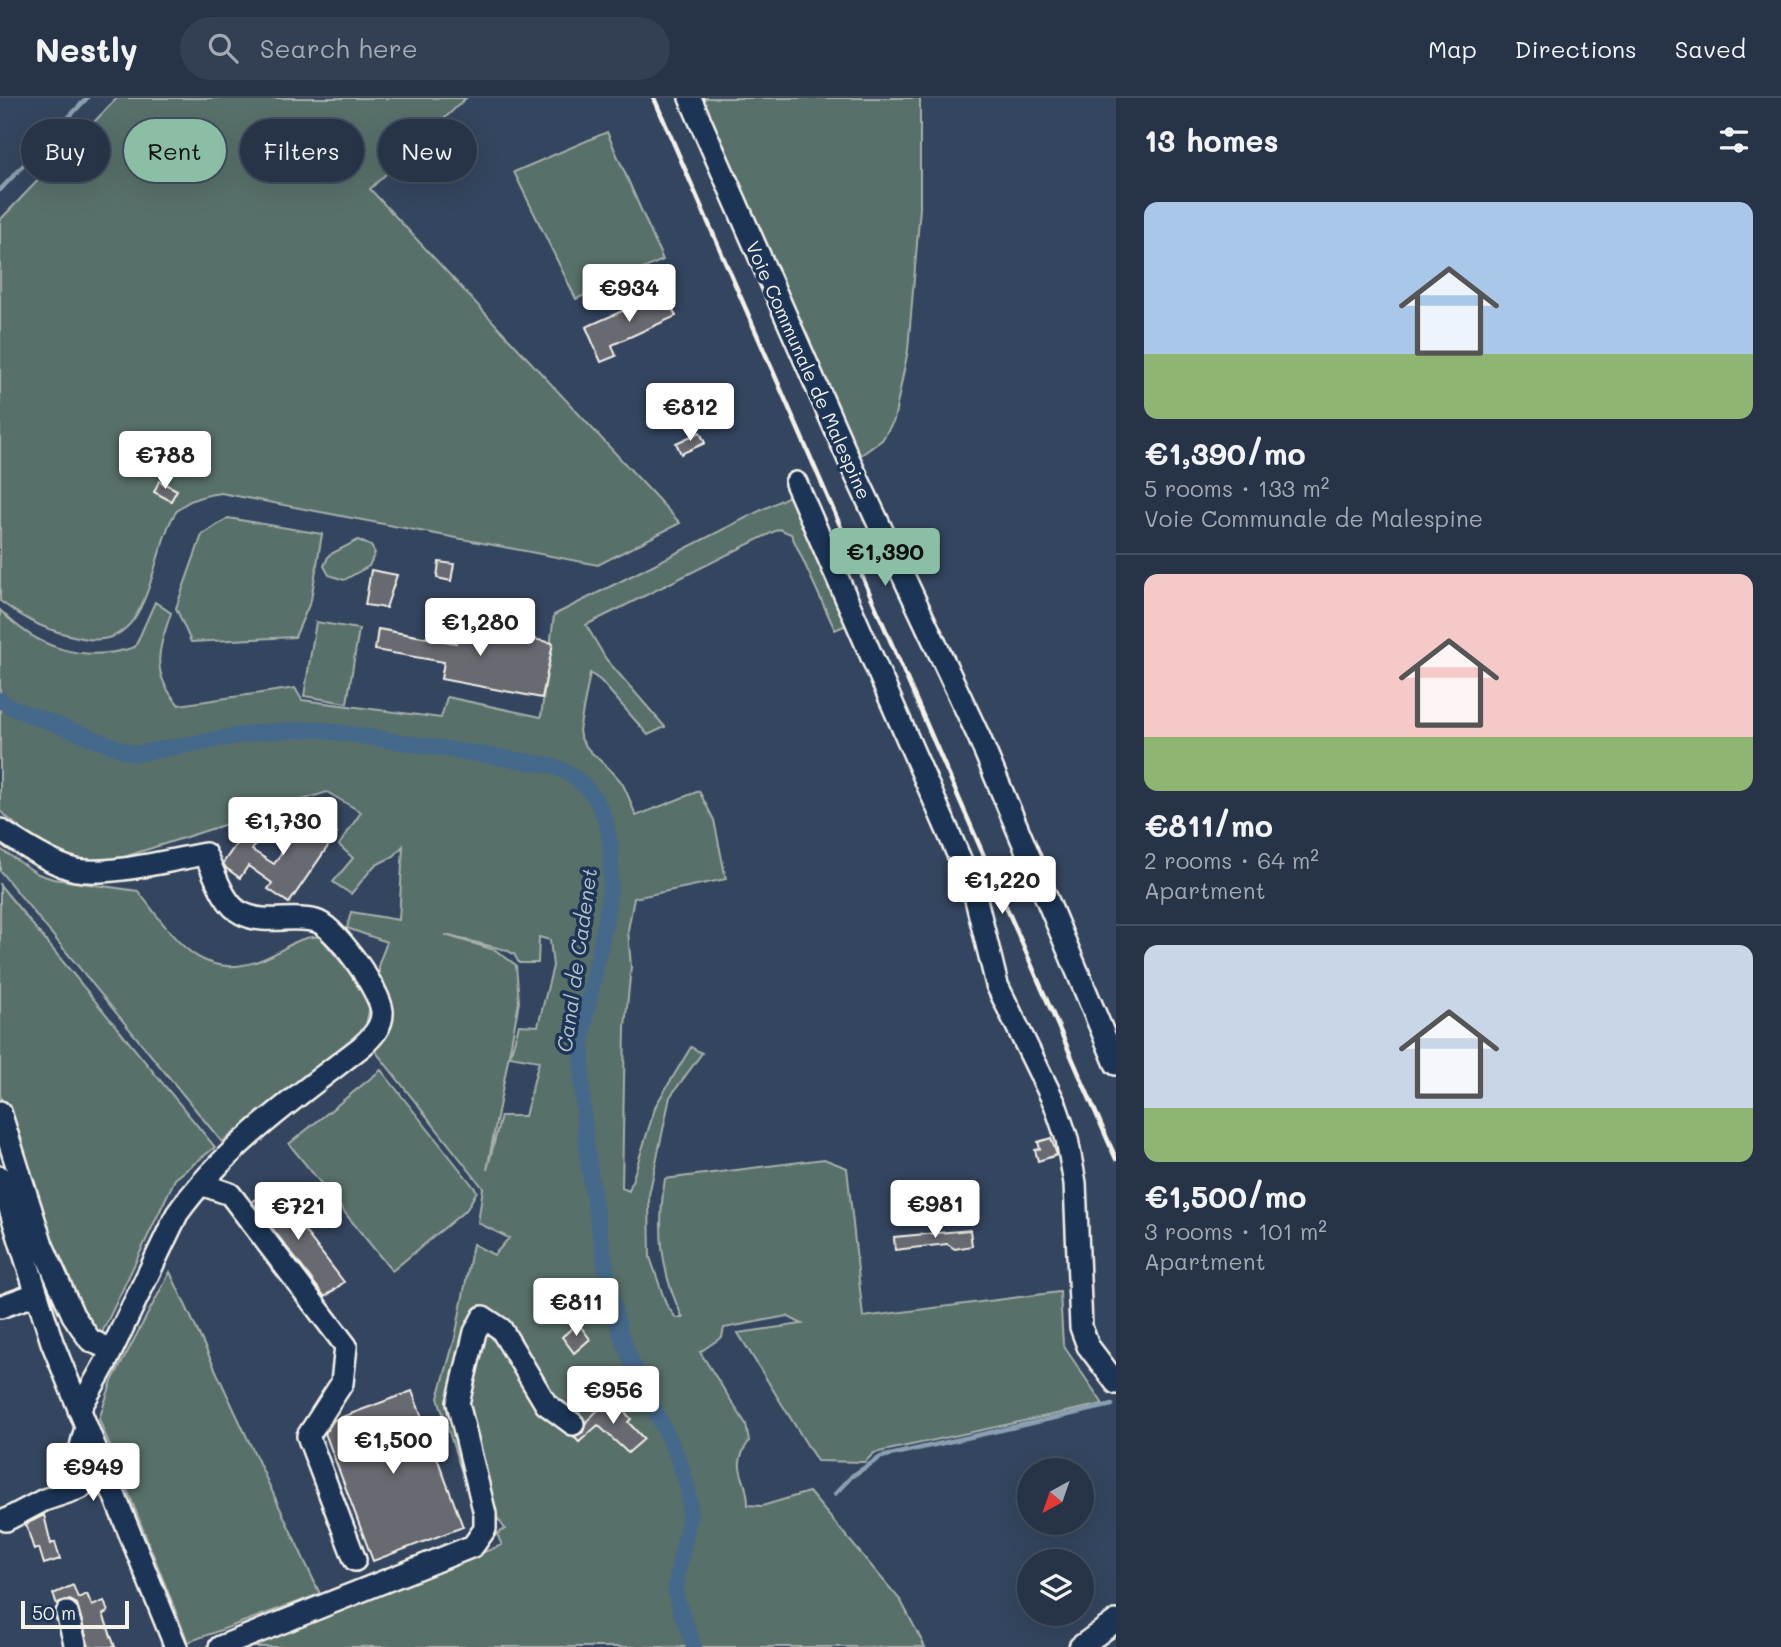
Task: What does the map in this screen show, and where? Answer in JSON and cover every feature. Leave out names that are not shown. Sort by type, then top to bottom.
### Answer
[{"type":"street","name":"Voie Communale de Malespine","points":[[690,98],[853,469],[979,737],[1116,1063]]},
{"type":"street","points":[[796,483],[974,891],[997,985],[1063,1128],[1075,1182],[1082,1327],[1088,1346],[1116,1383]]},
{"type":"street","points":[[0,830],[24,846],[76,870],[121,868],[205,854],[228,900],[238,912],[252,918],[277,922],[298,919],[318,921],[328,929],[366,976],[382,1012],[377,1031],[361,1047],[243,1141],[201,1184],[177,1214],[111,1350],[82,1418],[80,1451],[86,1481],[80,1488],[44,1500],[6,1520]]},
{"type":"street","points":[[0,1112],[42,1245],[73,1315],[90,1340],[111,1350]]},
{"type":"street","points":[[0,1177],[36,1294],[82,1418],[176,1647]]},
{"type":"street","points":[[201,1184],[230,1194],[346,1346],[342,1383],[308,1436],[355,1560]]},
{"type":"street","points":[[0,1307],[36,1294]]},
{"type":"street","points":[[220,1647],[474,1546],[482,1538],[485,1514],[458,1403],[475,1332],[483,1317],[500,1329],[547,1404],[573,1424]]},
{"type":"street","points":[[67,1613],[76,1647]]},
{"type":"street","points":[[1080,1647],[1116,1621]]},
{"type":"green space","points":[[117,98],[466,98],[444,119],[378,119],[378,181],[370,189],[680,523],[598,565],[221,493],[189,502],[174,515],[145,598],[135,617],[122,631],[105,639],[82,638],[48,629],[20,615],[0,601],[0,220],[36,182],[110,182],[110,119],[97,119]]},
{"type":"green space","points":[[702,98],[920,98],[920,208],[908,350],[894,420],[882,440],[857,458]]},
{"type":"green space","points":[[607,132],[663,260],[576,299],[514,172]]},
{"type":"green space","points":[[795,493],[851,623],[835,630],[791,534],[779,529],[586,625],[606,659],[665,727],[648,735],[601,681],[590,673],[579,731],[586,746],[623,785],[636,816],[699,791],[714,820],[726,879],[634,898],[628,930],[631,967],[625,1027],[622,1188],[629,1191],[656,1105],[691,1047],[702,1053],[670,1097],[649,1195],[650,1257],[666,1304],[676,1318],[683,1318],[669,1284],[662,1250],[661,1215],[665,1179],[824,1159],[847,1168],[863,1317],[1060,1292],[1063,1345],[1103,1404],[874,1453],[865,1462],[817,1461],[738,1333],[802,1324],[787,1316],[724,1328],[722,1337],[700,1352],[746,1424],[749,1441],[740,1459],[740,1466],[748,1505],[762,1506],[809,1492],[901,1601],[925,1647],[243,1647],[502,1545],[497,1534],[505,1529],[497,1517],[474,1521],[472,1504],[438,1398],[455,1338],[473,1244],[494,1255],[509,1238],[478,1223],[483,1188],[373,1048],[389,1007],[379,975],[379,963],[387,942],[347,928],[351,912],[399,920],[403,846],[394,856],[374,866],[351,894],[333,882],[353,858],[339,845],[361,812],[327,792],[105,863],[87,861],[47,848],[0,811],[0,610],[29,634],[45,643],[79,653],[97,654],[135,647],[155,602],[171,613],[159,661],[164,682],[179,705],[295,688],[302,700],[441,718],[447,697],[541,717],[554,615]],"holes":[[[445,935],[514,954],[519,963],[538,963],[539,937],[550,940],[553,966],[538,1026],[519,1025],[510,1056],[539,1061],[525,1116],[501,1116],[487,1170],[519,1002],[516,965],[495,950]]]},
{"type":"green space","points":[[228,518],[322,534],[311,600],[295,637],[191,642],[176,608],[202,535]]},
{"type":"green space","points":[[358,540],[371,546],[375,553],[369,566],[344,580],[329,575],[324,566],[329,555]]},
{"type":"green space","points":[[316,622],[359,629],[347,703],[304,696]]},
{"type":"green space","points":[[0,849],[38,874],[53,879],[138,891],[178,940],[192,953],[208,962],[226,966],[246,965],[300,940],[320,937],[359,983],[370,1005],[366,1026],[359,1035],[222,1142],[0,871]]},
{"type":"green space","points":[[0,885],[215,1147],[175,1179],[100,1337],[90,1332],[48,1245],[0,1095]]},
{"type":"green space","points":[[381,1070],[477,1191],[467,1209],[392,1271],[289,1144]]},
{"type":"green space","points":[[170,1272],[320,1594],[188,1642],[99,1419],[112,1381]]},
{"type":"building","points":[[665,292],[676,316],[612,345],[616,356],[601,362],[586,327]]},
{"type":"building","points":[[700,432],[705,443],[681,454],[676,443]]},
{"type":"building","points":[[159,481],[177,490],[171,501],[154,492]]},
{"type":"building","points":[[439,562],[454,564],[451,581],[437,578]]},
{"type":"building","points":[[371,570],[397,575],[386,608],[365,605]]},
{"type":"building","points":[[460,624],[553,643],[542,698],[441,679],[444,662],[375,650],[378,629],[456,643]]},
{"type":"building","points":[[308,814],[337,833],[289,903],[268,889],[272,883],[248,866],[240,878],[226,868],[223,863],[246,830],[268,826],[252,850],[274,864]]},
{"type":"building","points":[[1051,1138],[1057,1155],[1038,1161],[1035,1150],[1040,1149],[1038,1142]]},
{"type":"building","points":[[271,1187],[344,1282],[325,1297],[252,1202]]},
{"type":"building","points":[[970,1230],[972,1246],[955,1249],[947,1244],[895,1250],[894,1237]]},
{"type":"building","points":[[578,1323],[590,1339],[574,1353],[562,1337]]},
{"type":"building","points":[[412,1391],[463,1527],[373,1561],[325,1433],[334,1420]]},
{"type":"building","points":[[611,1397],[631,1419],[628,1422],[644,1439],[628,1453],[598,1425],[579,1442],[574,1437],[583,1432],[586,1422]]},
{"type":"building","points":[[44,1515],[51,1544],[55,1542],[60,1559],[44,1564],[39,1548],[34,1550],[26,1524]]},
{"type":"building","points":[[73,1585],[78,1598],[87,1594],[92,1606],[104,1601],[108,1612],[103,1614],[115,1647],[89,1647],[77,1604],[70,1600],[57,1604],[53,1594]]},
{"type":"waterway","points":[[0,190],[87,98]]},
{"type":"waterway","name":"Canal de Cadenet","points":[[0,700],[13,708],[134,754],[260,732],[316,729],[550,765],[584,786],[603,815],[611,851],[603,934],[586,1016],[582,1051],[587,1149],[606,1271],[621,1336],[674,1449],[686,1483],[689,1497],[688,1525],[676,1592],[694,1647]]},
{"type":"waterway","points":[[835,1494],[852,1476],[881,1457],[1112,1405]]},
{"type":"railway","points":[[654,98],[1116,1159]]}]
